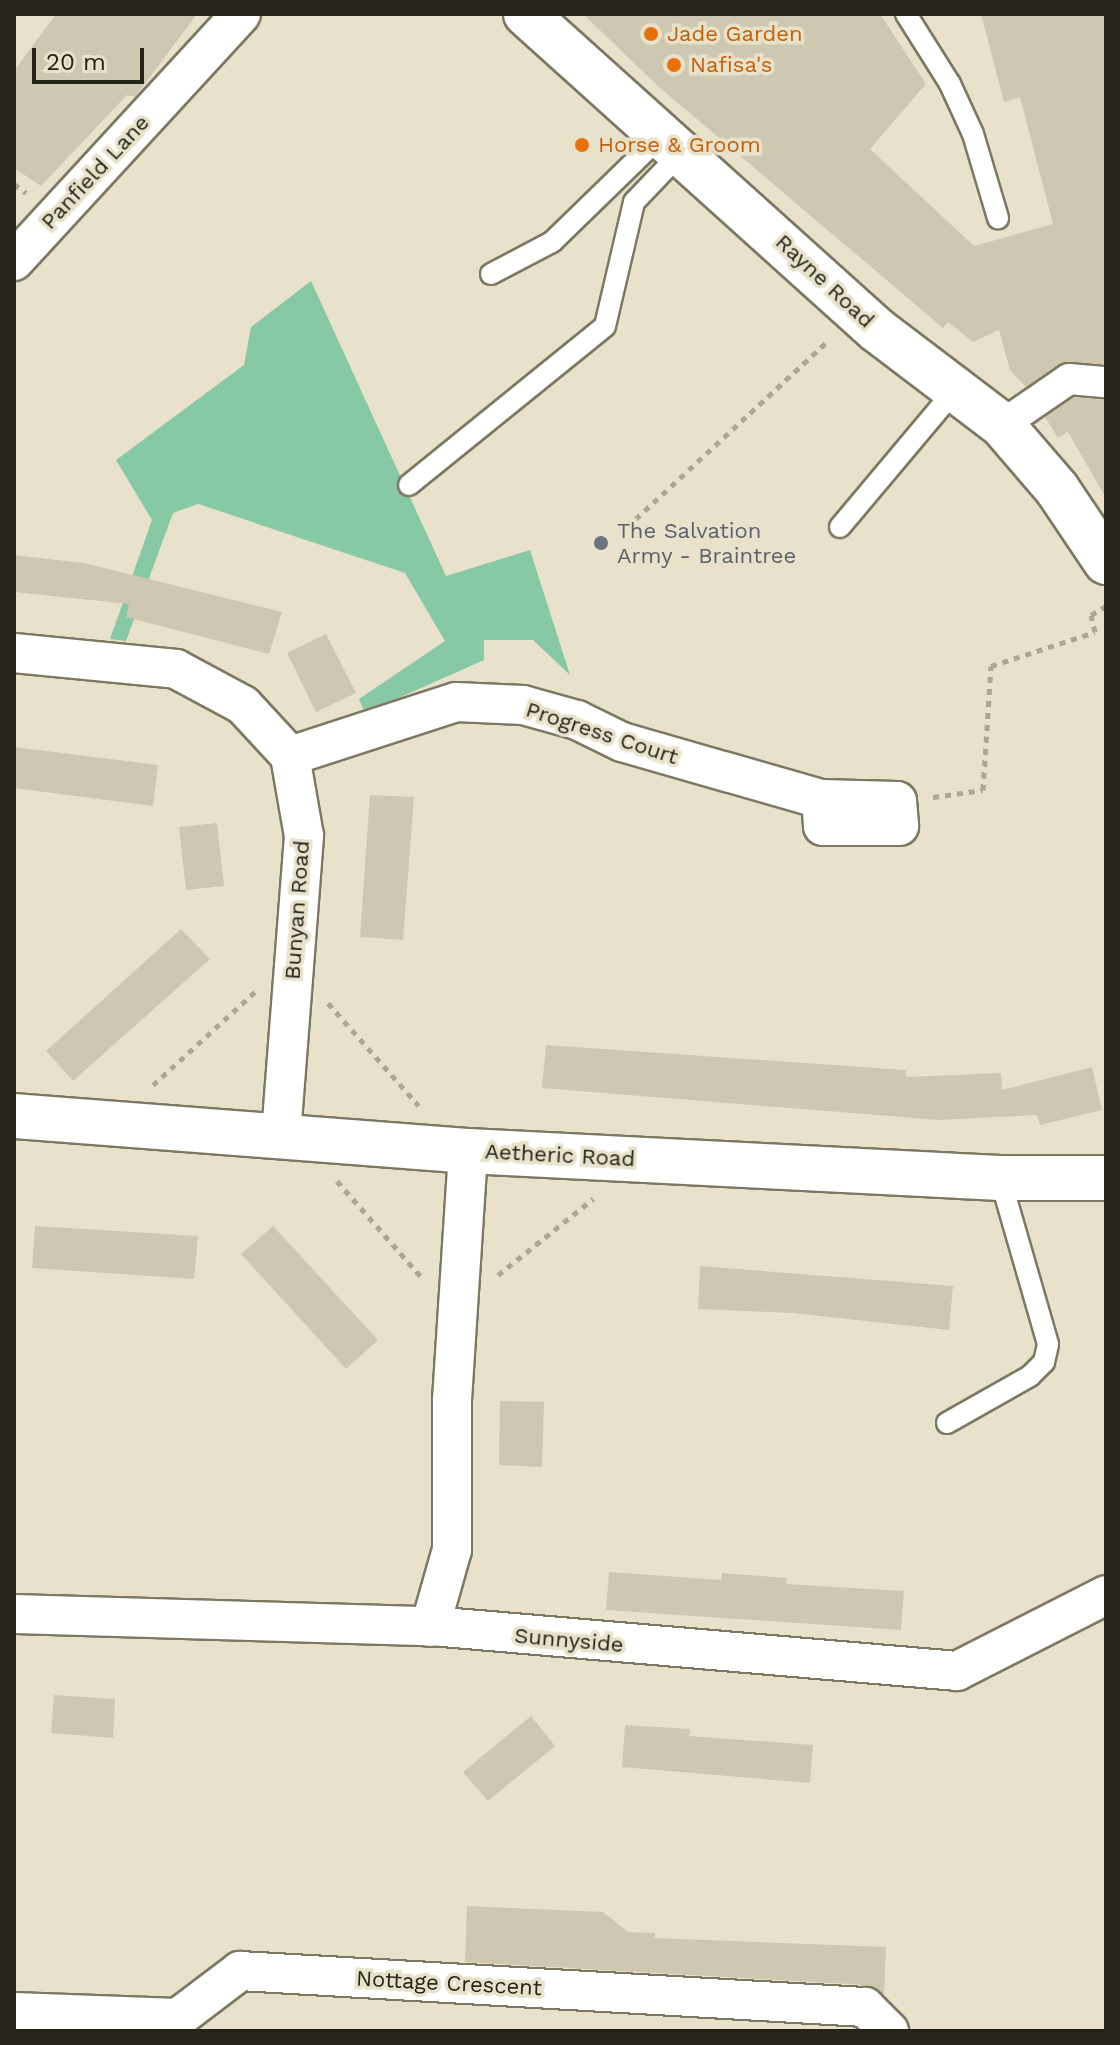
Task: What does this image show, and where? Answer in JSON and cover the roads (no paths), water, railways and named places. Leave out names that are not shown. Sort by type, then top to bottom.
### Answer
[{"type":"street","name":"Panfield Lane","points":[[14,261],[241,14]]},
{"type":"street","name":"Rayne Road","points":[[526,14],[859,312],[1002,425],[1057,489],[1106,562]]},
{"type":"street","points":[[1002,425],[1069,379],[1106,382]]},
{"type":"street","points":[[14,653],[176,669],[243,705],[290,756]]},
{"type":"street","name":"Progress Court","points":[[290,756],[456,702],[523,705],[577,720],[622,742],[821,799],[823,826],[899,826],[897,801]]},
{"type":"street","name":"Bunyan Road","points":[[290,756],[304,836],[293,983],[300,1135]]},
{"type":"street","name":"Aetheric Road","points":[[14,1116],[300,1135],[450,1149],[1000,1178],[1106,1178]]},
{"type":"street","points":[[430,1627],[452,1550],[458,1293],[450,1149]]},
{"type":"street","name":"Sunnyside","points":[[14,1614],[430,1627],[957,1671],[1106,1595]]},
{"type":"street","name":"Nottage Crescent","points":[[14,2012],[178,2018],[240,1971],[865,2007],[889,2031]]},
{"type":"lane","points":[[906,14],[950,84],[973,134],[998,218]]},
{"type":"lane","points":[[491,274],[552,242],[671,145]]},
{"type":"lane","points":[[409,485],[605,326],[634,202],[671,145]]},
{"type":"lane","points":[[840,527],[956,389]]},
{"type":"lane","points":[[947,1423],[1030,1376],[1044,1362],[1048,1344],[1000,1178]]},
{"type":"place","name":"Jade Garden","points":[[651,34]]},
{"type":"place","name":"Nafisa's","points":[[674,65]]},
{"type":"place","name":"Horse & Groom","points":[[582,145]]},
{"type":"place","name":"The Salvation Army - Braintree","points":[[601,543]]}]
